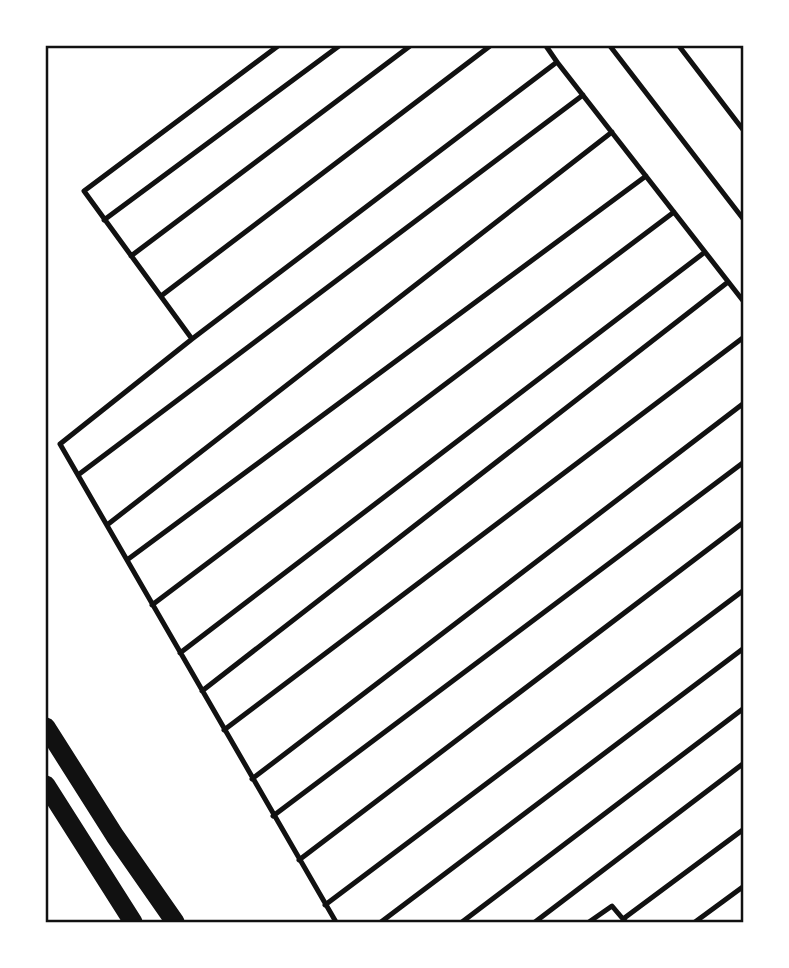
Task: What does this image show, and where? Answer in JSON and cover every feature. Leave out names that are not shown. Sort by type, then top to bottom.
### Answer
[{"type":"highway","points":[[46,727],[115,836],[175,922]]},
{"type":"highway","points":[[46,785],[133,922]]},
{"type":"lane","points":[[192,339],[83,191],[278,46]]},
{"type":"lane","points":[[104,220],[340,46]]},
{"type":"lane","points":[[131,256],[410,46]]},
{"type":"lane","points":[[161,296],[490,46]]},
{"type":"lane","points":[[546,46],[744,302]]},
{"type":"lane","points":[[610,46],[744,219]]},
{"type":"lane","points":[[679,46],[744,131]]},
{"type":"lane","points":[[336,922],[61,444],[192,339],[557,62]]},
{"type":"lane","points":[[78,475],[583,95]]},
{"type":"lane","points":[[107,525],[612,132]]},
{"type":"lane","points":[[127,560],[646,176]]},
{"type":"lane","points":[[152,605],[674,212]]},
{"type":"lane","points":[[180,653],[705,252]]},
{"type":"lane","points":[[202,691],[728,282]]},
{"type":"lane","points":[[224,730],[744,337]]},
{"type":"lane","points":[[252,779],[744,403]]},
{"type":"lane","points":[[274,816],[744,462]]},
{"type":"lane","points":[[299,860],[744,522]]},
{"type":"lane","points":[[325,905],[744,590]]},
{"type":"lane","points":[[381,922],[744,648]]},
{"type":"lane","points":[[462,922],[744,708]]},
{"type":"lane","points":[[535,922],[744,763]]},
{"type":"lane","points":[[589,922],[612,906],[624,921],[744,829]]},
{"type":"lane","points":[[695,922],[744,886]]}]
